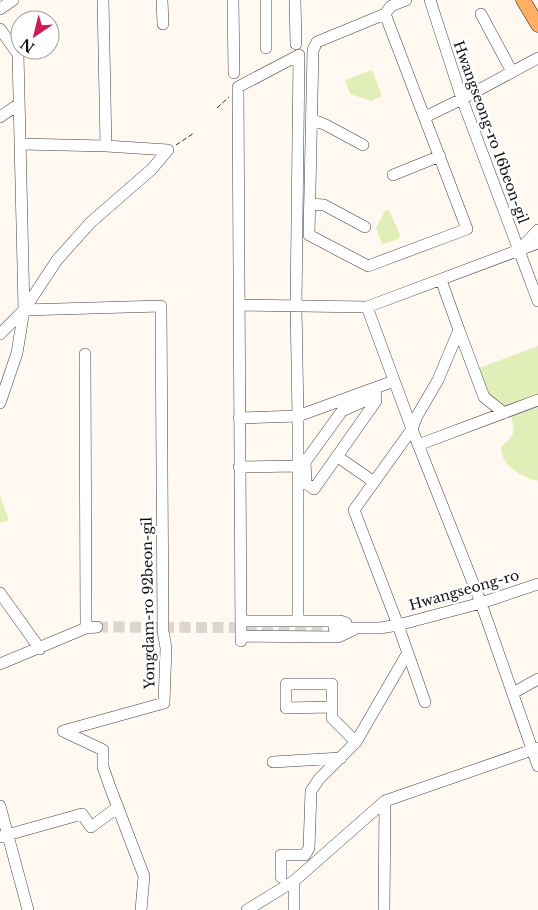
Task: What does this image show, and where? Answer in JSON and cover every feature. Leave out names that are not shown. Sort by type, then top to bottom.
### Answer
[{"type":"main road","points":[[523,0],[538,25]]},
{"type":"street","points":[[0,9],[14,0]]},
{"type":"street","points":[[103,0],[106,146]]},
{"type":"street","points":[[162,0],[163,24]]},
{"type":"street","points":[[233,0],[234,74]]},
{"type":"street","points":[[266,0],[266,48]]},
{"type":"street","points":[[295,0],[296,44]]},
{"type":"street","points":[[385,14],[467,229],[368,266],[310,236],[313,50],[317,42],[385,14],[391,6],[406,0]]},
{"type":"street","name":"Hwangseong-ro 16beon-gil","points":[[430,0],[462,99],[538,301]]},
{"type":"street","points":[[482,14],[512,72]]},
{"type":"street","points":[[0,29],[18,54],[24,310],[17,353],[0,403]]},
{"type":"street","points":[[298,620],[296,306],[299,55],[238,87],[241,639],[338,637],[357,628]]},
{"type":"street","points":[[425,116],[462,99],[538,58]]},
{"type":"street","points":[[0,117],[19,104]]},
{"type":"street","points":[[311,119],[364,145]]},
{"type":"street","points":[[21,144],[168,150]]},
{"type":"street","points":[[0,334],[24,310],[57,260],[91,222],[152,169],[168,150]]},
{"type":"street","points":[[393,175],[440,156]]},
{"type":"street","points":[[310,204],[324,204],[365,227]]},
{"type":"street","points":[[518,252],[538,230]]},
{"type":"street","points":[[239,305],[367,307],[538,243]]},
{"type":"street","points":[[441,280],[484,397],[504,413]]},
{"type":"street","name":"Yongdam-ro 92beon-gil","points":[[24,310],[161,306],[163,631],[166,648],[164,703],[63,731],[102,750],[103,767],[144,876],[141,910]]},
{"type":"street","points":[[367,307],[418,445],[481,603],[535,749],[538,766]]},
{"type":"street","points":[[338,457],[374,482],[412,429],[416,416],[438,380],[459,330]]},
{"type":"street","points":[[0,664],[91,628],[85,354]]},
{"type":"street","points":[[375,392],[376,401],[314,489],[306,483],[305,462],[342,411],[394,381]]},
{"type":"street","points":[[239,418],[298,416],[375,392]]},
{"type":"street","points":[[418,445],[538,400]]},
{"type":"street","points":[[239,467],[298,466]]},
{"type":"street","name":"Hwangseong-ro","points":[[374,482],[354,510],[398,624],[425,702]]},
{"type":"street","name":"Hwangseong-ro","points":[[334,628],[380,628],[481,603],[538,584]]},
{"type":"street","points":[[0,594],[40,648]]},
{"type":"street","points":[[240,621],[340,621],[357,628]]},
{"type":"street","points":[[281,877],[280,855],[305,855],[309,848],[311,791],[319,779],[356,742],[407,654]]},
{"type":"street","points":[[513,693],[538,679]]},
{"type":"street","points":[[332,707],[332,718],[356,742]]},
{"type":"street","points":[[247,910],[294,881],[385,801],[535,749]]},
{"type":"street","points":[[273,762],[341,758]]},
{"type":"street","points":[[384,910],[385,801]]},
{"type":"street","points":[[0,806],[4,836],[28,910]]},
{"type":"street","points":[[4,836],[82,814],[90,827],[118,808]]},
{"type":"street","points":[[294,881],[294,910]]},
{"type":"path","points":[[217,108],[238,87]]},
{"type":"path","points":[[168,150],[194,133]]},
{"type":"green space","points":[[372,70],[382,96],[371,101],[350,94],[345,80]]},
{"type":"green space","points":[[389,210],[400,235],[399,239],[382,244],[376,228],[385,211]]},
{"type":"green space","points":[[538,346],[538,395],[508,407],[502,406],[491,399],[476,369]]},
{"type":"green space","points":[[538,405],[538,480],[536,481],[512,469],[504,459],[501,447],[513,434],[511,416]]},
{"type":"green space","points":[[0,496],[9,520],[0,523]]},
{"type":"tunnel","points":[[97,627],[334,628]]}]
